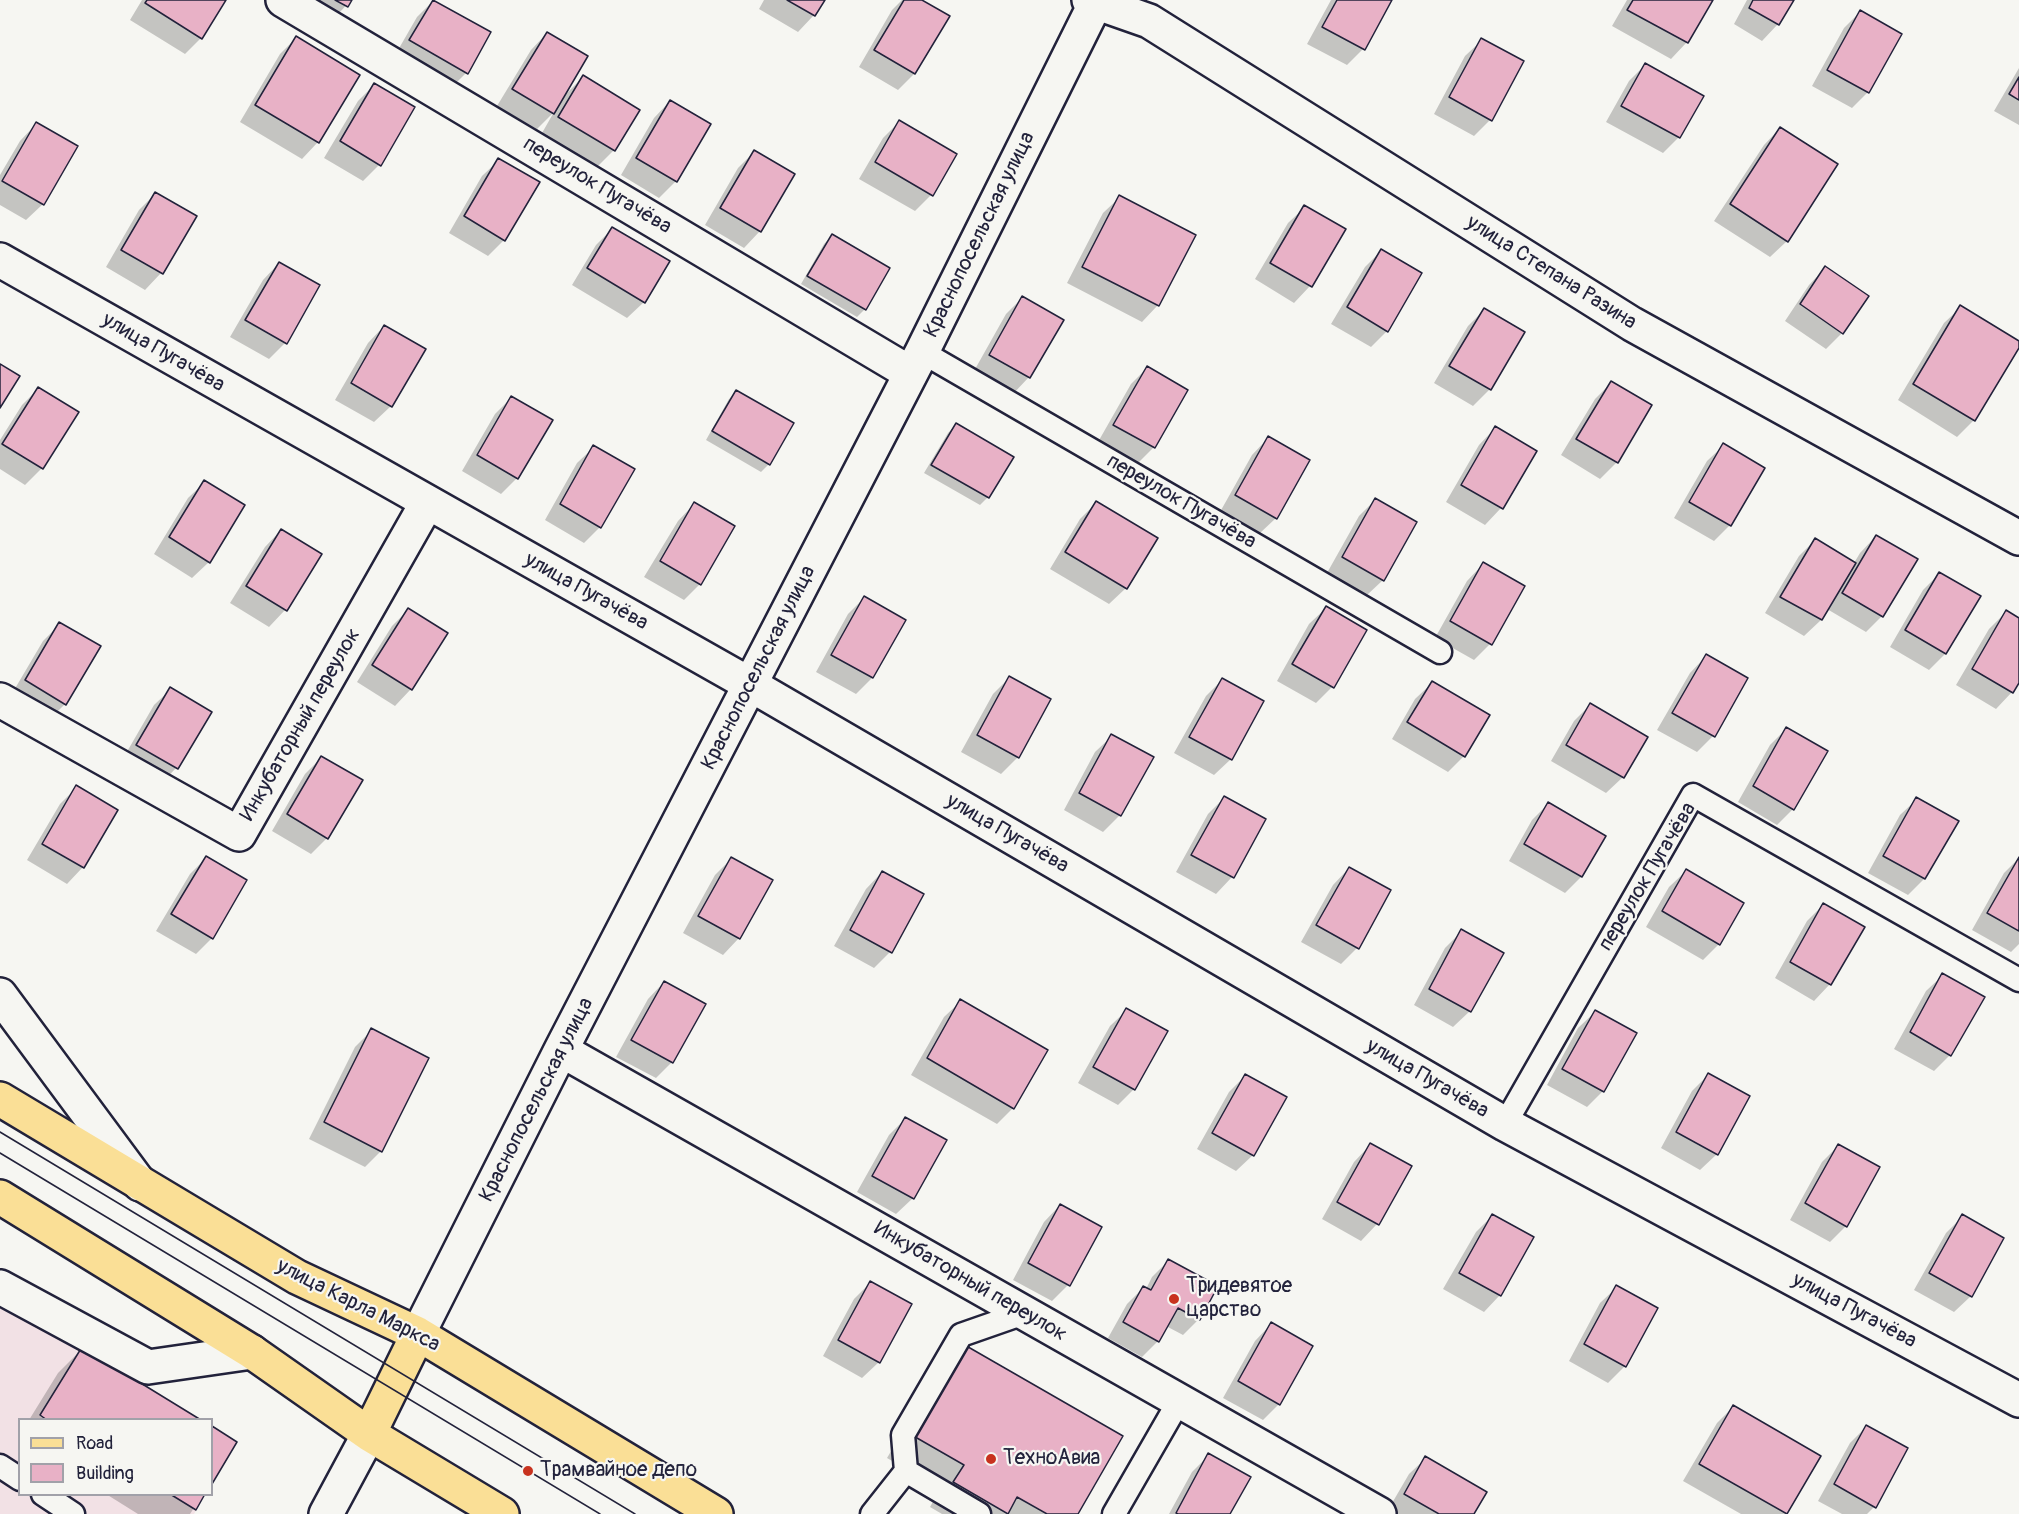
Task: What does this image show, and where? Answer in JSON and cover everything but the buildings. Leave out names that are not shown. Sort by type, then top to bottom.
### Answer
[{"type":"main road","name":"улица Карла Маркса","points":[[0,1100],[297,1277],[418,1334],[716,1514]]},
{"type":"main road","points":[[0,1197],[252,1352],[369,1434],[502,1514]]},
{"type":"main road","points":[[369,1434],[418,1334]]},
{"type":"street","name":"переулок Пугачёва","points":[[283,0],[916,362]]},
{"type":"street","name":"Краснопосельская улица","points":[[418,1334],[561,1050],[916,362],[1094,1]]},
{"type":"street","name":"улица Степана Разина","points":[[1094,1],[1149,21],[1632,324],[2019,538]]},
{"type":"street","name":"улица Пугачёва","points":[[0,260],[751,685],[1505,1124],[2019,1400]]},
{"type":"street","name":"Инкубаторный переулок","points":[[0,700],[239,834],[427,503]]},
{"type":"street","points":[[0,995],[140,1184]]},
{"type":"street","name":"Инкубаторный переулок","points":[[561,1050],[1379,1514]]},
{"type":"street","points":[[0,1287],[148,1367],[252,1352]]},
{"type":"street","points":[[326,1514],[369,1434]]},
{"type":"lane","name":"переулок Пугачёва","points":[[916,362],[1440,652]]},
{"type":"lane","name":"переулок Пугачёва","points":[[1505,1124],[1693,795],[2019,980]]},
{"type":"lane","points":[[872,1514],[906,1471],[903,1435],[961,1335],[1024,1313]]},
{"type":"lane","points":[[1114,1514],[1179,1401]]},
{"type":"lane","points":[[0,1466],[18,1478]]},
{"type":"lane","points":[[906,1471],[979,1514]]},
{"type":"lane","points":[[46,1496],[73,1514]]},
{"type":"shaded area","points":[[0,1303],[82,1347],[199,1418],[18,1418],[18,1496],[204,1496],[194,1514],[0,1514]]},
{"type":"tram line","points":[[0,1132],[635,1514]]},
{"type":"tram line","points":[[0,1153],[600,1514]]},
{"type":"place","name":"Тридевятое царство","points":[[1174,1299]]},
{"type":"place","name":"ТехноАвиа","points":[[991,1459]]},
{"type":"place","name":"Трамвайное депо","points":[[528,1471]]}]
